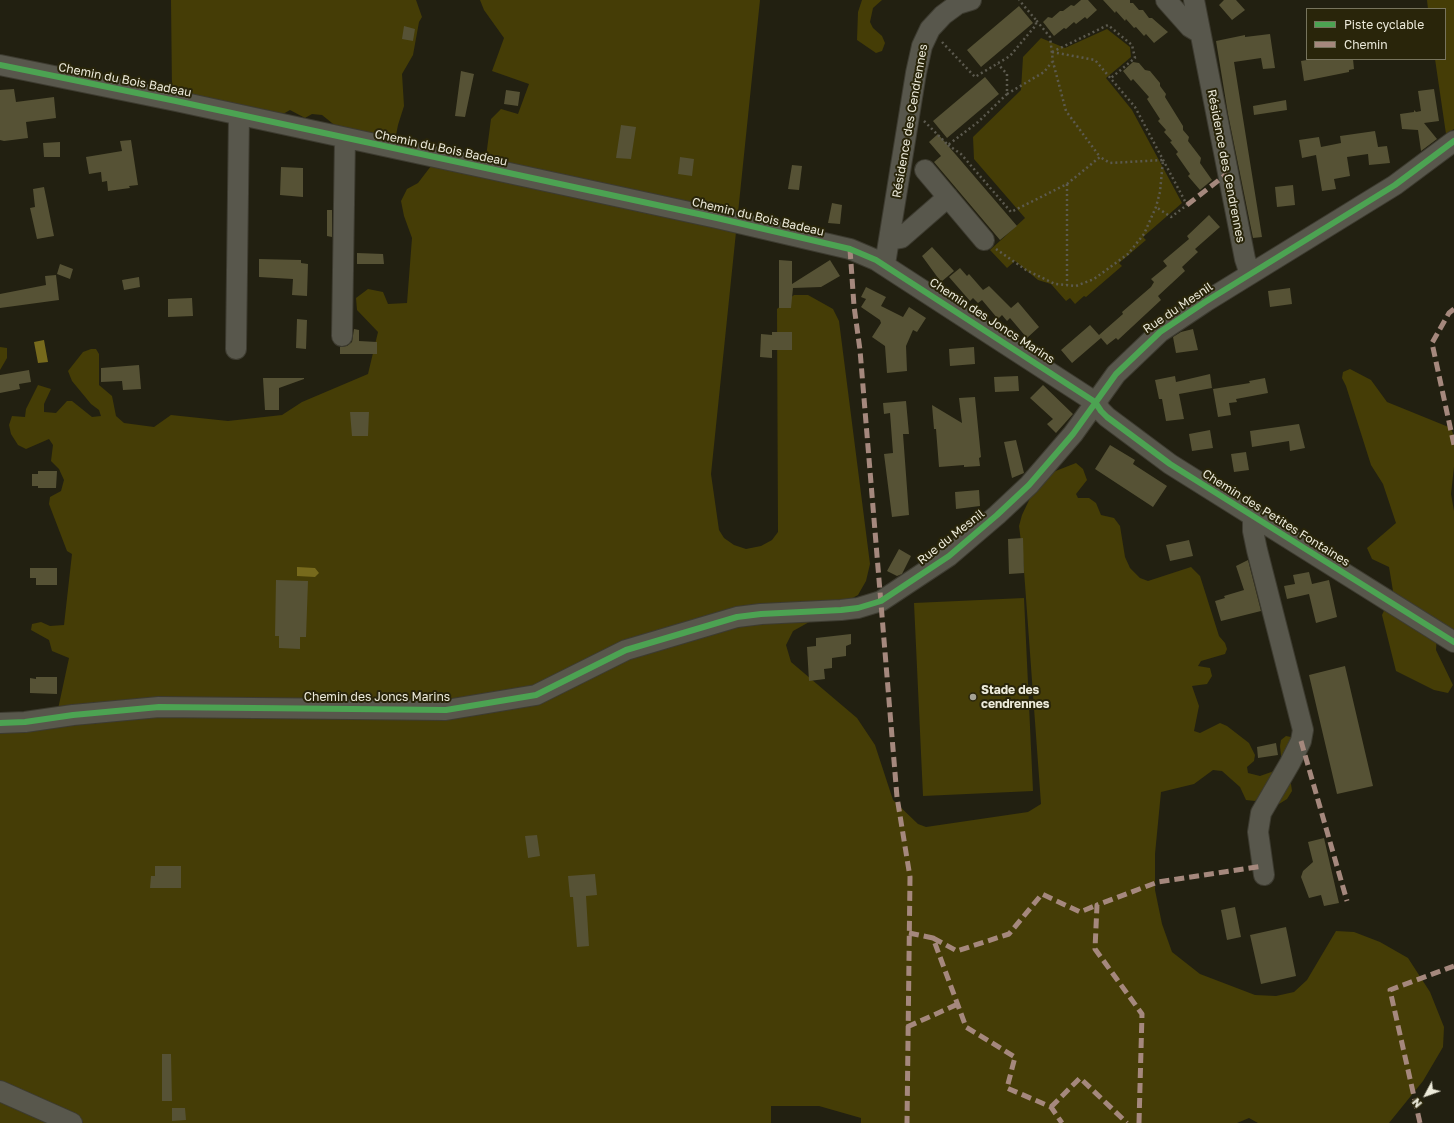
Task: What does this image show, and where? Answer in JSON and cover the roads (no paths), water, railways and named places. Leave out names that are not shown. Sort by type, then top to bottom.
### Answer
[{"type":"street","name":"Résidence des Cendrennes","points":[[881,262],[889,240],[919,58],[926,36],[930,28],[951,8],[971,0]]},
{"type":"street","points":[[1166,0],[1190,27],[1200,33]]},
{"type":"street","name":"Résidence des Cendrennes","points":[[1194,0],[1245,259],[1250,274]]},
{"type":"street","name":"Chemin du Bois Badeau","points":[[0,65],[239,115],[792,235],[850,249],[881,262]]},
{"type":"street","points":[[236,349],[239,115]]},
{"type":"street","points":[[342,336],[345,138]]},
{"type":"street","name":"Rue du Mesnil","points":[[881,601],[949,556],[998,515],[1029,485],[1057,454],[1126,363],[1160,332],[1250,274],[1395,186],[1454,141]]},
{"type":"street","points":[[925,170],[984,240]]},
{"type":"street","points":[[889,240],[901,238],[948,197]]},
{"type":"street","name":"Chemin des Joncs Marins","points":[[881,262],[1095,402]]},
{"type":"street","name":"Chemin des Petites Fontaines","points":[[1095,402],[1100,411],[1107,417],[1170,464],[1454,642]]},
{"type":"street","points":[[1253,516],[1253,531],[1302,730],[1301,741],[1293,758],[1261,813],[1258,832],[1264,875]]},
{"type":"street","name":"Chemin des Joncs Marins","points":[[0,722],[25,722],[81,714],[160,707],[446,710],[536,695],[626,650],[737,618],[761,614],[858,608],[881,601]]},
{"type":"street","points":[[0,1092],[72,1123]]},
{"type":"place","name":"Stade des cendrennes","points":[[973,697]]}]
